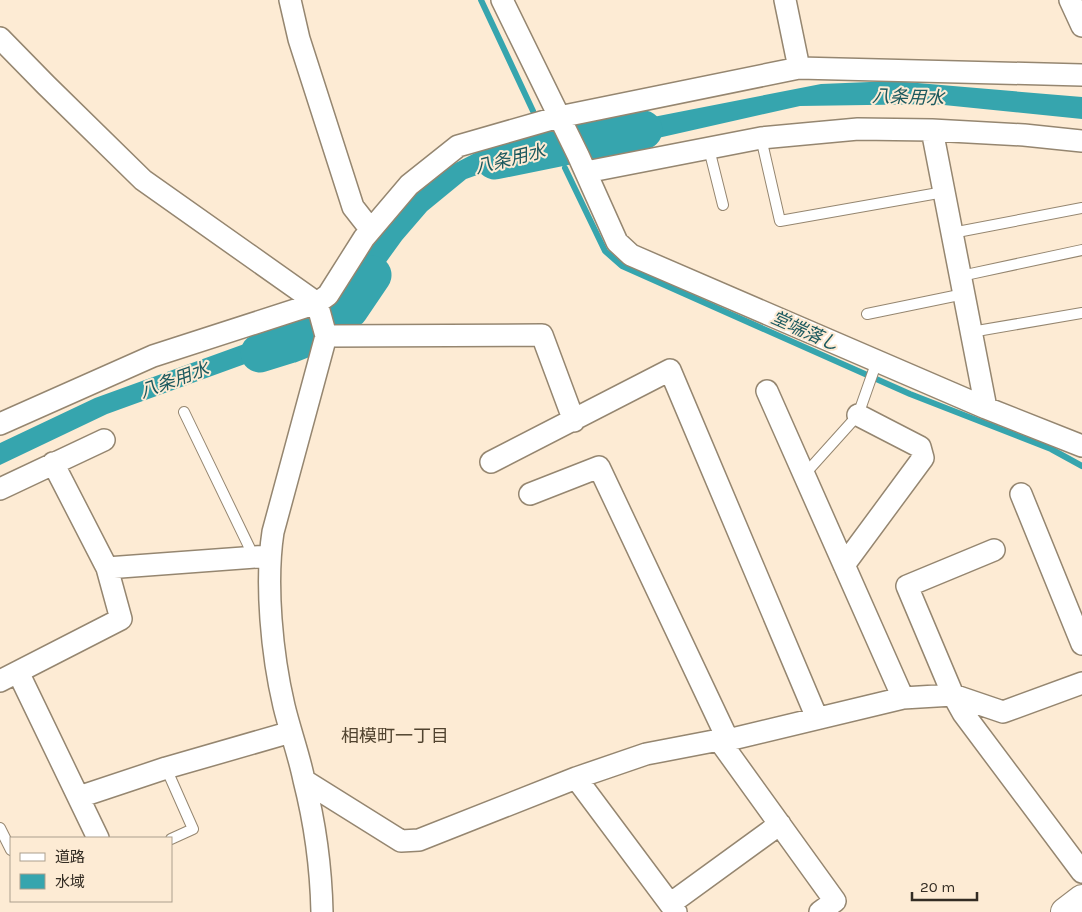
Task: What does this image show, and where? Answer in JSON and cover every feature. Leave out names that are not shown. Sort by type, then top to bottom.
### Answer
[{"type":"main road","points":[[1064,912],[1082,899]]},
{"type":"street","points":[[290,0],[299,39],[353,207],[371,230]]},
{"type":"street","points":[[502,0],[582,164],[617,242],[631,255],[876,362],[1082,446]]},
{"type":"street","points":[[785,0],[799,68]]},
{"type":"street","points":[[1070,0],[1082,26]]},
{"type":"street","points":[[0,38],[143,180],[317,303],[325,335],[272,532],[261,557],[284,704],[305,781],[321,872],[322,912]]},
{"type":"street","points":[[0,424],[153,356],[317,303],[328,295],[364,238],[409,185],[458,146],[799,68],[1082,75]]},
{"type":"street","points":[[582,164],[709,148],[761,138],[858,129],[932,130],[1024,135],[1082,142]]},
{"type":"street","points":[[932,130],[986,408]]},
{"type":"street","points":[[325,335],[542,335],[574,421]]},
{"type":"street","points":[[491,462],[670,370],[818,718]]},
{"type":"street","points":[[767,391],[903,698]]},
{"type":"street","points":[[844,566],[923,458],[920,447],[858,415]]},
{"type":"street","points":[[0,489],[104,440]]},
{"type":"street","points":[[54,464],[106,568],[121,619],[6,673],[79,797],[98,837]]},
{"type":"street","points":[[530,494],[599,467],[723,740],[835,901],[820,912]]},
{"type":"street","points":[[1021,494],[1082,644]]},
{"type":"street","points":[[994,550],[907,586],[953,696],[963,713],[1082,872]]},
{"type":"street","points":[[106,568],[261,557]]},
{"type":"street","points":[[305,781],[401,841],[419,840],[576,778],[646,754],[723,740],[903,698],[953,696],[1003,712],[1082,683]]},
{"type":"street","points":[[79,797],[166,768],[291,732]]},
{"type":"street","points":[[576,778],[673,908],[780,824]]},
{"type":"lane","points":[[761,138],[780,221],[944,192]]},
{"type":"lane","points":[[709,148],[723,205]]},
{"type":"lane","points":[[952,233],[1082,208]]},
{"type":"lane","points":[[867,314],[1082,250]]},
{"type":"lane","points":[[972,332],[1082,313]]},
{"type":"lane","points":[[804,476],[858,415],[876,362]]},
{"type":"lane","points":[[184,412],[261,557]]},
{"type":"lane","points":[[166,768],[193,829],[172,839]]},
{"type":"lane","points":[[0,828],[10,848]]},
{"type":"water","points":[[894,81],[1082,97],[1082,119],[934,104],[800,106],[596,152],[587,130],[821,84]]},
{"type":"water","points":[[538,135],[551,159],[502,166],[466,179],[427,211],[402,240],[342,323],[335,306],[354,287],[353,270],[390,217],[419,185],[442,170],[475,153]]},
{"type":"water","points":[[309,326],[311,340],[107,414],[0,465],[0,443],[95,398],[261,338]]},
{"type":"waterway","name":"堂端落し","points":[[481,0],[533,111]]},
{"type":"waterway","name":"八条用水","points":[[495,160],[643,130]]},
{"type":"waterway","name":"堂端落し","points":[[565,168],[605,251],[622,266],[910,394],[1051,449],[1082,466]]},
{"type":"waterway","name":"八条用水","points":[[260,353],[317,333],[349,309],[372,275]]},
{"type":"district","name":"相模町一丁目","points":[[395,736]]}]
